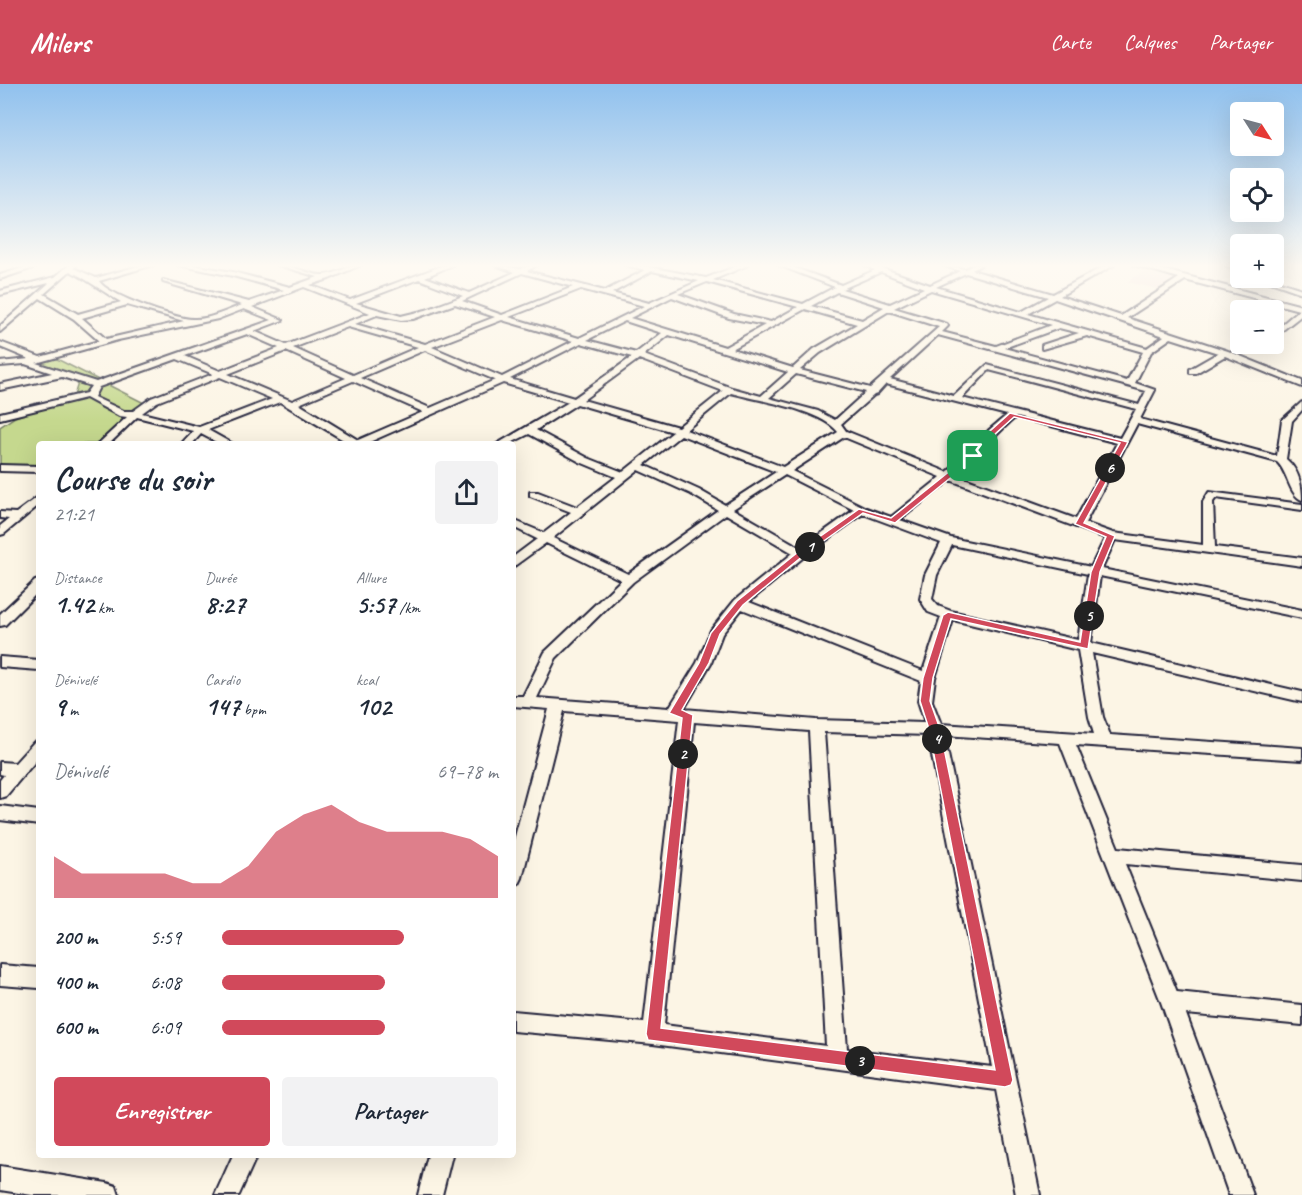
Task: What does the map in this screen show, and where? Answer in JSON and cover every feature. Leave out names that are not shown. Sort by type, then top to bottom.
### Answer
[{"type":"street","points":[[0,330],[14,317]]},
{"type":"street","points":[[77,317],[104,341]]},
{"type":"street","points":[[177,317],[192,321]]},
{"type":"street","points":[[0,364],[39,360],[104,341],[208,317]]},
{"type":"street","points":[[0,416],[89,394],[96,386],[279,320],[272,317]]},
{"type":"street","points":[[106,441],[154,400],[365,317]]},
{"type":"street","points":[[292,404],[501,317]]},
{"type":"street","points":[[506,317],[579,341],[638,356],[729,390],[815,413],[839,428],[948,475],[1111,536],[1302,562]]},
{"type":"street","points":[[736,317],[770,324]]},
{"type":"street","points":[[725,350],[784,317]]},
{"type":"street","points":[[842,317],[863,323]]},
{"type":"street","points":[[763,399],[817,351],[874,317]]},
{"type":"street","points":[[917,317],[944,326],[839,428],[784,471],[628,579],[550,655],[520,701],[816,726],[934,729],[1302,754]]},
{"type":"street","points":[[1028,317],[1148,351]]},
{"type":"street","points":[[1111,317],[1225,353],[1302,384]]},
{"type":"street","points":[[1120,320],[1125,317]]},
{"type":"street","points":[[364,441],[502,380],[623,318],[794,371],[874,392]]},
{"type":"street","points":[[347,324],[425,347],[502,380],[580,400],[680,431],[784,471],[862,510],[948,541],[1302,614]]},
{"type":"street","points":[[995,349],[1059,325]]},
{"type":"street","points":[[249,332],[429,411]]},
{"type":"street","points":[[508,441],[580,400],[668,332]]},
{"type":"street","points":[[938,333],[1151,390],[1079,524]]},
{"type":"street","points":[[1045,347],[1087,333]]},
{"type":"street","points":[[1130,384],[1148,351],[1170,335]]},
{"type":"street","points":[[0,344],[39,360]]},
{"type":"street","points":[[1193,371],[1225,353]]},
{"type":"street","points":[[180,357],[221,372],[278,400],[292,404],[352,441]]},
{"type":"street","points":[[27,362],[96,386]]},
{"type":"street","points":[[955,400],[987,367],[1141,408]]},
{"type":"street","points":[[0,387],[64,373]]},
{"type":"street","points":[[885,381],[1124,442]]},
{"type":"street","points":[[516,561],[637,466],[729,390]]},
{"type":"street","points":[[89,394],[90,398],[122,414],[135,414],[200,430],[222,441]]},
{"type":"street","points":[[189,441],[200,430],[278,400]]},
{"type":"street","points":[[1281,460],[1287,420],[1302,405]]},
{"type":"street","points":[[892,521],[973,456],[992,432],[1013,415]]},
{"type":"street","points":[[1136,421],[1281,460],[1288,465],[1302,497]]},
{"type":"street","points":[[530,430],[584,460],[623,476]]},
{"type":"street","points":[[637,466],[694,492],[801,553]]},
{"type":"street","points":[[0,468],[36,469]]},
{"type":"street","points":[[534,494],[577,511]]},
{"type":"street","points":[[1209,549],[1208,502],[1213,494],[1302,507]]},
{"type":"street","points":[[0,532],[36,502]]},
{"type":"street","points":[[653,1034],[681,714],[716,633],[740,603],[801,553],[862,510]]},
{"type":"street","points":[[0,515],[19,516]]},
{"type":"street","points":[[516,524],[628,579]]},
{"type":"street","points":[[1104,740],[1096,717],[1084,646],[1095,572],[1111,536]]},
{"type":"street","points":[[948,541],[931,575],[926,599],[933,609],[948,615],[1302,697]]},
{"type":"street","points":[[0,622],[36,588]]},
{"type":"street","points":[[740,603],[928,678]]},
{"type":"street","points":[[948,615],[928,678],[925,701],[934,729],[1028,1195]]},
{"type":"street","points":[[0,662],[36,665]]},
{"type":"street","points":[[517,850],[558,704]]},
{"type":"street","points":[[816,726],[837,1058]]},
{"type":"street","points":[[1065,739],[1171,1002],[1241,1195]]},
{"type":"street","points":[[0,791],[36,749]]},
{"type":"street","points":[[0,768],[18,770]]},
{"type":"street","points":[[0,813],[36,818]]},
{"type":"street","points":[[1113,855],[1302,873]]},
{"type":"street","points":[[0,975],[36,978]]},
{"type":"street","points":[[1171,1002],[1302,1015]]},
{"type":"street","points":[[516,1021],[653,1034],[1005,1080]]},
{"type":"street","points":[[227,1195],[243,1158]]},
{"type":"street","points":[[430,1195],[439,1158]]},
{"type":"street","points":[[0,1178],[107,1195]]},
{"type":"green space","points":[[53,357],[146,404],[102,441],[36,441],[36,467],[8,466],[0,472],[0,427],[15,417],[74,396],[78,383],[33,363]]},
{"type":"route","points":[[1013,415],[1124,442],[1079,524],[1111,536],[1095,572],[1084,646],[948,615],[928,678],[925,701],[934,729],[1005,1080],[653,1034],[687,715],[674,713],[704,663],[716,633],[740,603],[801,553],[862,510],[892,521],[973,456],[992,432],[1013,415]]}]
